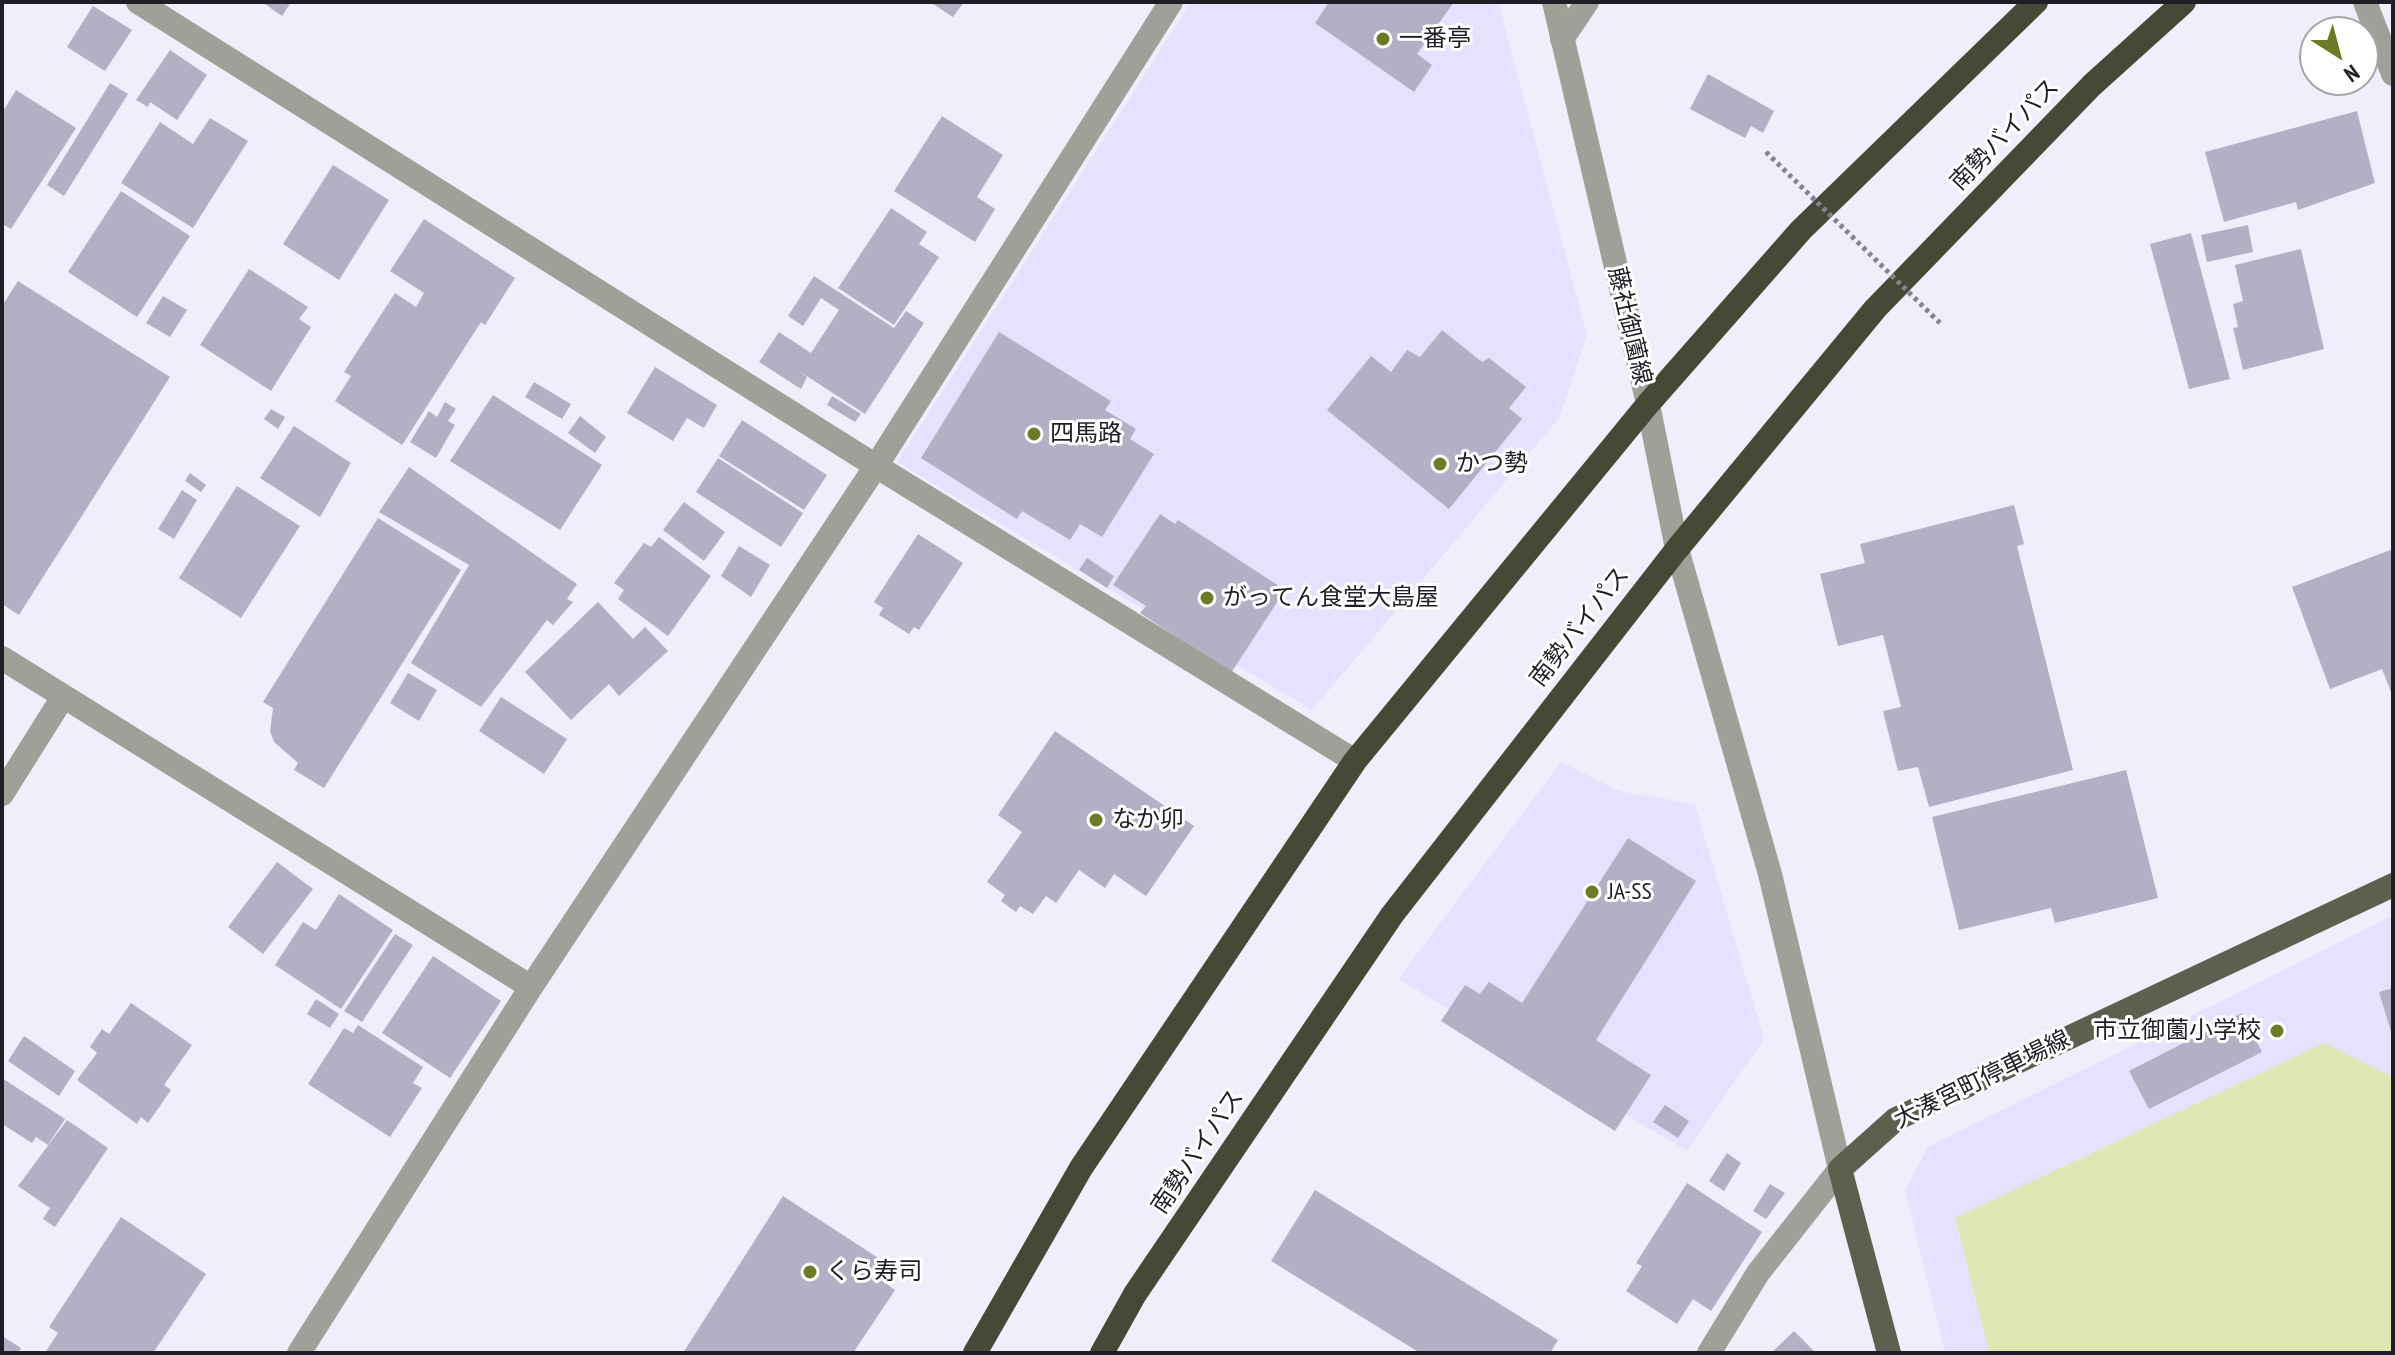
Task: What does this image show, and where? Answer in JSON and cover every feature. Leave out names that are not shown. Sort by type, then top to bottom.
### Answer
[{"type":"highway","points":[[975,1353],[1081,1168],[1355,761],[1648,404],[1801,230],[2036,2]]},
{"type":"highway","name":"南勢バイパス","points":[[1102,1353],[1135,1294],[1392,915],[1677,549],[1875,309],[2092,85],[2184,2]]},
{"type":"main road","name":"大湊宮町停車場線","points":[[1840,1169],[1896,1119],[2393,885]]},
{"type":"main road","points":[[1840,1169],[1889,1353]]},
{"type":"street","points":[[138,2],[876,466],[1355,761]]},
{"type":"street","points":[[299,1353],[531,987],[876,466],[1171,2]]},
{"type":"street","name":"藤社御薗線","points":[[1554,2],[1648,404],[1677,549],[1770,874],[1840,1169]]},
{"type":"street","points":[[1562,39],[1587,2]]},
{"type":"street","points":[[2365,2],[2393,74]]},
{"type":"street","points":[[2,658],[531,987]]},
{"type":"street","points":[[2,794],[63,697]]},
{"type":"street","points":[[1709,1353],[1758,1273],[1840,1169]]},
{"type":"path","points":[[1766,152],[1940,323]]},
{"type":"shaded area","points":[[1191,2],[1498,2],[1587,335],[1560,417],[1312,710],[897,462]]},
{"type":"shaded area","name":"JA-SS","points":[[1561,762],[1619,791],[1695,804],[1764,1039],[1687,1151],[1398,979]]},
{"type":"shaded area","name":"市立御薗小学校","points":[[2393,915],[2393,1353],[1945,1353],[1905,1190],[1928,1147]]},
{"type":"green space","name":"市立御薗小学校","points":[[2324,1043],[2391,1076],[2393,1081],[2393,1353],[1989,1353],[1955,1218]]},
{"type":"building","points":[[262,2],[291,2],[282,16]]},
{"type":"building","points":[[930,2],[964,2],[953,17]]},
{"type":"building","name":"一番亭","points":[[1329,2],[1454,2],[1417,54],[1432,65],[1414,92],[1315,23]]},
{"type":"building","points":[[93,6],[132,30],[105,71],[67,47]]},
{"type":"building","points":[[170,50],[207,75],[177,120],[150,102],[148,107],[136,100]]},
{"type":"building","points":[[1708,74],[1774,111],[1763,133],[1751,126],[1745,138],[1690,109]]},
{"type":"building","points":[[110,83],[128,94],[64,196],[47,185]]},
{"type":"building","points":[[16,90],[76,128],[11,229],[2,224],[2,113]]},
{"type":"building","points":[[2357,111],[2375,183],[2298,210],[2296,202],[2224,222],[2205,152]]},
{"type":"building","points":[[942,116],[1003,155],[977,197],[995,209],[975,242],[894,191]]},
{"type":"building","points":[[210,118],[248,141],[193,228],[121,183],[160,122],[193,144]]},
{"type":"building","points":[[333,165],[389,200],[339,280],[283,244]]},
{"type":"building","points":[[121,191],[190,236],[137,317],[68,272]]},
{"type":"building","points":[[891,208],[927,232],[919,244],[939,257],[894,325],[838,288]]},
{"type":"building","points":[[424,219],[515,278],[485,325],[481,322],[402,445],[335,401],[351,376],[344,372],[395,293],[416,307],[424,293],[390,271]]},
{"type":"building","points":[[2248,225],[2253,252],[2207,262],[2201,235]]},
{"type":"building","points":[[2191,233],[2230,379],[2189,389],[2150,244]]},
{"type":"building","points":[[2301,249],[2324,349],[2243,370],[2233,328],[2238,327],[2233,304],[2243,301],[2235,265]]},
{"type":"building","points":[[249,269],[308,307],[299,319],[311,327],[271,391],[200,345]]},
{"type":"building","points":[[814,276],[894,328],[906,311],[924,323],[865,414],[799,371],[807,377],[801,389],[759,362],[779,332],[811,353],[839,310],[821,298],[803,326],[788,316]]},
{"type":"building","points":[[18,281],[170,377],[19,615],[2,604],[2,306]]},
{"type":"building","points":[[163,296],[187,310],[170,337],[146,323]]},
{"type":"building","name":"かつ勢","points":[[1442,330],[1482,362],[1489,358],[1526,387],[1509,408],[1522,419],[1449,509],[1327,410],[1371,356],[1391,372],[1407,350],[1420,357]]},
{"type":"building","name":"四馬路","points":[[999,332],[1111,401],[1105,410],[1136,429],[1130,439],[1154,454],[1102,537],[1080,524],[1070,540],[1022,511],[1017,519],[921,458]]},
{"type":"building","points":[[655,367],[717,405],[704,428],[687,418],[673,441],[627,413]]},
{"type":"building","points":[[534,382],[571,404],[562,419],[525,397]]},
{"type":"building","points":[[493,395],[602,465],[560,530],[450,461]]},
{"type":"building","points":[[832,396],[861,414],[855,422],[827,405]]},
{"type":"building","points":[[445,402],[456,409],[448,421],[455,425],[436,458],[410,442],[429,411],[437,417]]},
{"type":"building","points":[[271,409],[285,417],[278,429],[264,419]]},
{"type":"building","points":[[580,416],[606,437],[595,453],[568,433]]},
{"type":"building","points":[[742,420],[827,475],[804,510],[719,456]]},
{"type":"building","points":[[294,426],[351,463],[320,517],[260,478]]},
{"type":"building","points":[[718,458],[803,513],[781,547],[696,492]]},
{"type":"building","points":[[409,467],[577,584],[567,599],[573,602],[553,625],[547,620],[481,707],[411,663],[469,565],[379,512]]},
{"type":"building","points":[[190,473],[206,485],[201,492],[185,481]]},
{"type":"building","points":[[237,486],[300,526],[241,618],[179,578]]},
{"type":"building","points":[[182,490],[197,500],[174,539],[158,529]]},
{"type":"building","points":[[684,502],[725,532],[704,561],[663,530]]},
{"type":"building","points":[[2014,505],[2024,544],[2017,546],[2073,770],[1929,807],[1918,767],[1898,771],[1883,711],[1901,707],[1883,635],[1838,646],[1820,574],[1865,563],[1860,544]]},
{"type":"building","name":"がってん食堂大島屋","points":[[1160,514],[1175,524],[1178,520],[1285,590],[1231,673],[1140,613],[1146,606],[1113,585]]},
{"type":"building","points":[[378,518],[461,570],[324,788],[294,770],[298,763],[274,742],[270,731],[273,708],[263,702]]},
{"type":"building","points":[[918,534],[963,563],[919,630],[914,627],[909,634],[879,615],[883,608],[874,602]]},
{"type":"building","points":[[659,537],[711,576],[668,636],[618,599],[624,590],[614,583],[644,543],[651,547]]},
{"type":"building","points":[[739,546],[770,565],[751,597],[721,576]]},
{"type":"building","points":[[2393,549],[2393,697],[2382,669],[2330,689],[2292,587]]},
{"type":"building","points":[[1087,558],[1114,576],[1107,588],[1079,570]]},
{"type":"building","points":[[598,602],[633,639],[645,627],[668,651],[619,696],[609,684],[571,720],[525,672]]},
{"type":"building","points":[[408,673],[437,690],[419,721],[390,703]]},
{"type":"building","points":[[501,697],[567,739],[544,774],[479,731]]},
{"type":"building","name":"なか卯","points":[[1055,731],[1194,826],[1146,896],[1114,874],[1105,888],[1079,870],[1056,903],[1046,896],[1033,914],[1020,906],[1016,912],[1001,901],[1005,895],[987,882],[1022,832],[998,815]]},
{"type":"building","points":[[2126,770],[2158,898],[2055,923],[2051,908],[1959,930],[1932,817]]},
{"type":"building","points":[[1628,838],[1696,881],[1596,1040],[1651,1075],[1615,1131],[1441,1021],[1465,985],[1480,994],[1489,982],[1522,1003]]},
{"type":"building","points":[[277,862],[313,889],[263,954],[228,927]]},
{"type":"building","points":[[339,894],[393,930],[341,1009],[275,965],[303,922],[316,930]]},
{"type":"building","points":[[395,934],[413,945],[362,1022],[344,1011]]},
{"type":"building","points":[[433,956],[501,1001],[450,1078],[382,1033]]},
{"type":"building","points":[[2393,988],[2393,1034],[2392,1035],[2379,992]]},
{"type":"building","points":[[316,999],[339,1014],[330,1028],[307,1014]]},
{"type":"building","points":[[131,1003],[192,1045],[164,1085],[171,1090],[148,1123],[141,1117],[137,1124],[77,1080],[97,1053],[90,1047],[102,1029],[109,1034]]},
{"type":"building","points":[[2242,1013],[2262,1052],[2149,1109],[2129,1071]]},
{"type":"building","points":[[358,1025],[423,1067],[413,1083],[422,1088],[390,1137],[308,1084],[344,1028],[353,1033]]},
{"type":"building","points":[[24,1036],[75,1071],[59,1096],[8,1061]]},
{"type":"building","points":[[2,1078],[65,1119],[48,1145],[36,1137],[32,1143],[2,1124]]},
{"type":"building","points":[[1665,1105],[1689,1121],[1678,1138],[1653,1122]]},
{"type":"building","points":[[67,1120],[108,1148],[55,1227],[43,1219],[50,1208],[18,1186]]},
{"type":"building","points":[[1727,1153],[1741,1163],[1724,1191],[1709,1181]]},
{"type":"building","points":[[1687,1183],[1762,1232],[1711,1311],[1693,1299],[1677,1324],[1626,1291],[1642,1266],[1636,1263]]},
{"type":"building","points":[[1770,1184],[1785,1193],[1766,1219],[1753,1211]]},
{"type":"building","points":[[1315,1190],[1558,1340],[1550,1353],[1420,1353],[1271,1261]]},
{"type":"building","name":"くら寿司","points":[[783,1196],[889,1265],[880,1279],[895,1290],[853,1353],[683,1353]]},
{"type":"building","points":[[121,1217],[206,1274],[153,1353],[45,1353],[58,1333],[49,1327]]},
{"type":"building","points":[[1794,1331],[1816,1353],[1771,1353]]},
{"type":"building","points":[[2,1336],[21,1348],[18,1353],[2,1353]]},
{"type":"place","name":"一番亭","points":[[1383,39]]},
{"type":"place","name":"四馬路","points":[[1034,434]]},
{"type":"place","name":"かつ勢","points":[[1440,464]]},
{"type":"place","name":"がってん食堂大島屋","points":[[1207,598]]},
{"type":"place","name":"なか卯","points":[[1096,820]]},
{"type":"place","name":"JA-SS","points":[[1592,892]]},
{"type":"place","name":"市立御薗小学校","points":[[2277,1031]]},
{"type":"place","name":"くら寿司","points":[[810,1272]]}]
